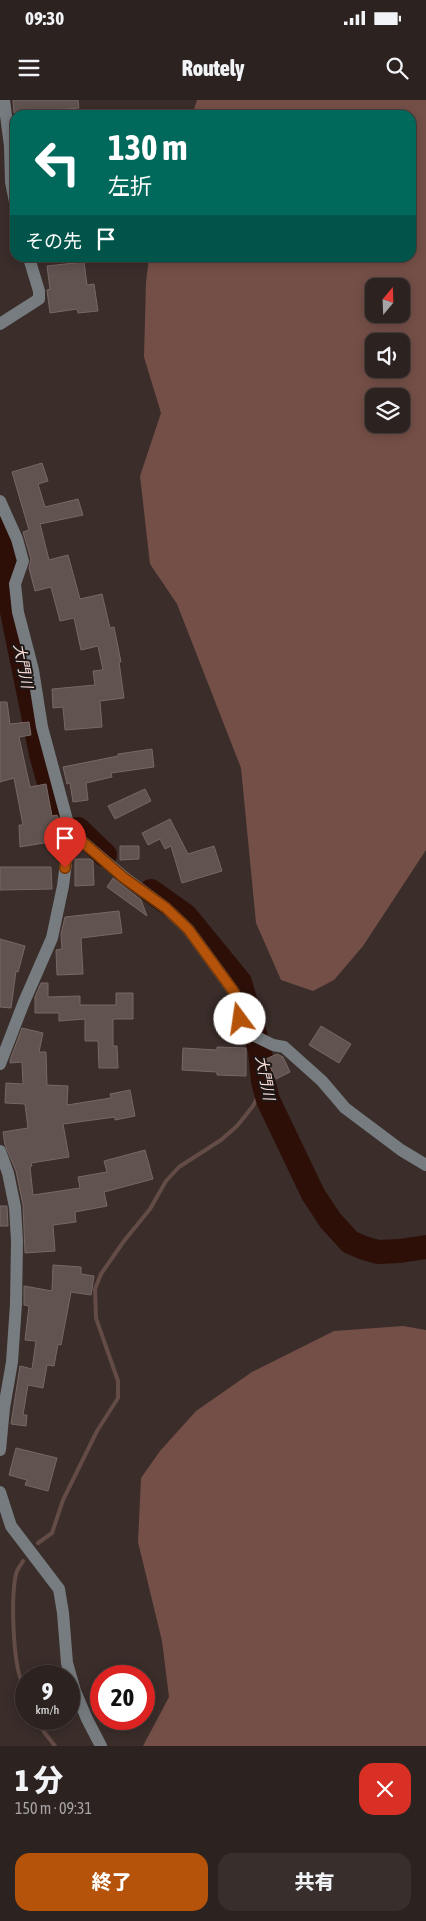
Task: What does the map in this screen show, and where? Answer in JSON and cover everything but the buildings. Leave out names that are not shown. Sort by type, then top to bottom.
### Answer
[{"type":"lane","points":[[4,100],[10,146],[6,183]]},
{"type":"lane","points":[[0,324],[39,299],[39,291],[30,262]]},
{"type":"lane","points":[[0,501],[17,539],[23,561],[15,584],[18,612],[33,670],[42,727],[70,831],[63,886],[52,938],[0,1064]]},
{"type":"lane","points":[[70,831],[124,878],[166,908],[188,929],[234,992],[240,1019],[249,1033],[273,1045],[284,1047],[322,1081],[344,1108],[401,1150],[426,1165]]},
{"type":"lane","points":[[0,1151],[4,1174],[15,1207],[16,1304],[12,1362],[4,1408],[0,1450]]},
{"type":"lane","points":[[0,1492],[11,1526],[59,1588],[64,1613],[70,1672],[87,1719],[101,1746]]},
{"type":"shaded area","points":[[197,100],[426,100],[426,850],[363,946],[334,980],[313,991],[281,980],[256,923],[241,768],[177,604],[150,564],[140,476],[161,413],[144,357],[146,282],[148,262],[416,262],[416,110],[194,110]]},
{"type":"shaded area","points":[[403,1326],[426,1330],[426,1746],[143,1746],[151,1730],[155,1730],[155,1723],[169,1697],[162,1641],[138,1542],[141,1478],[160,1451],[196,1411],[252,1372],[334,1331]]},
{"type":"waterway","name":"大門川","points":[[0,526],[11,551],[8,571],[9,597],[41,754],[55,805]]},
{"type":"waterway","name":"大門川","points":[[78,829],[105,855]]},
{"type":"waterway","name":"大門川","points":[[151,891],[186,916],[240,982],[260,1051],[263,1081],[268,1100],[313,1194],[330,1220],[350,1242],[378,1252],[426,1247]]},
{"type":"waterway","points":[[38,1543],[52,1533],[63,1500],[97,1431],[118,1398],[118,1381],[96,1318],[95,1289],[101,1274],[150,1209],[166,1181],[179,1167],[221,1140],[237,1126],[253,1106],[264,1084]]},
{"type":"waterway","points":[[17,1665],[15,1652],[13,1599],[16,1574],[23,1561]]},
{"type":"waterway","points":[[43,1730],[55,1746]]},
{"type":"route","points":[[65,868],[70,831],[124,878],[166,908],[188,929],[234,992],[240,1019]]}]
